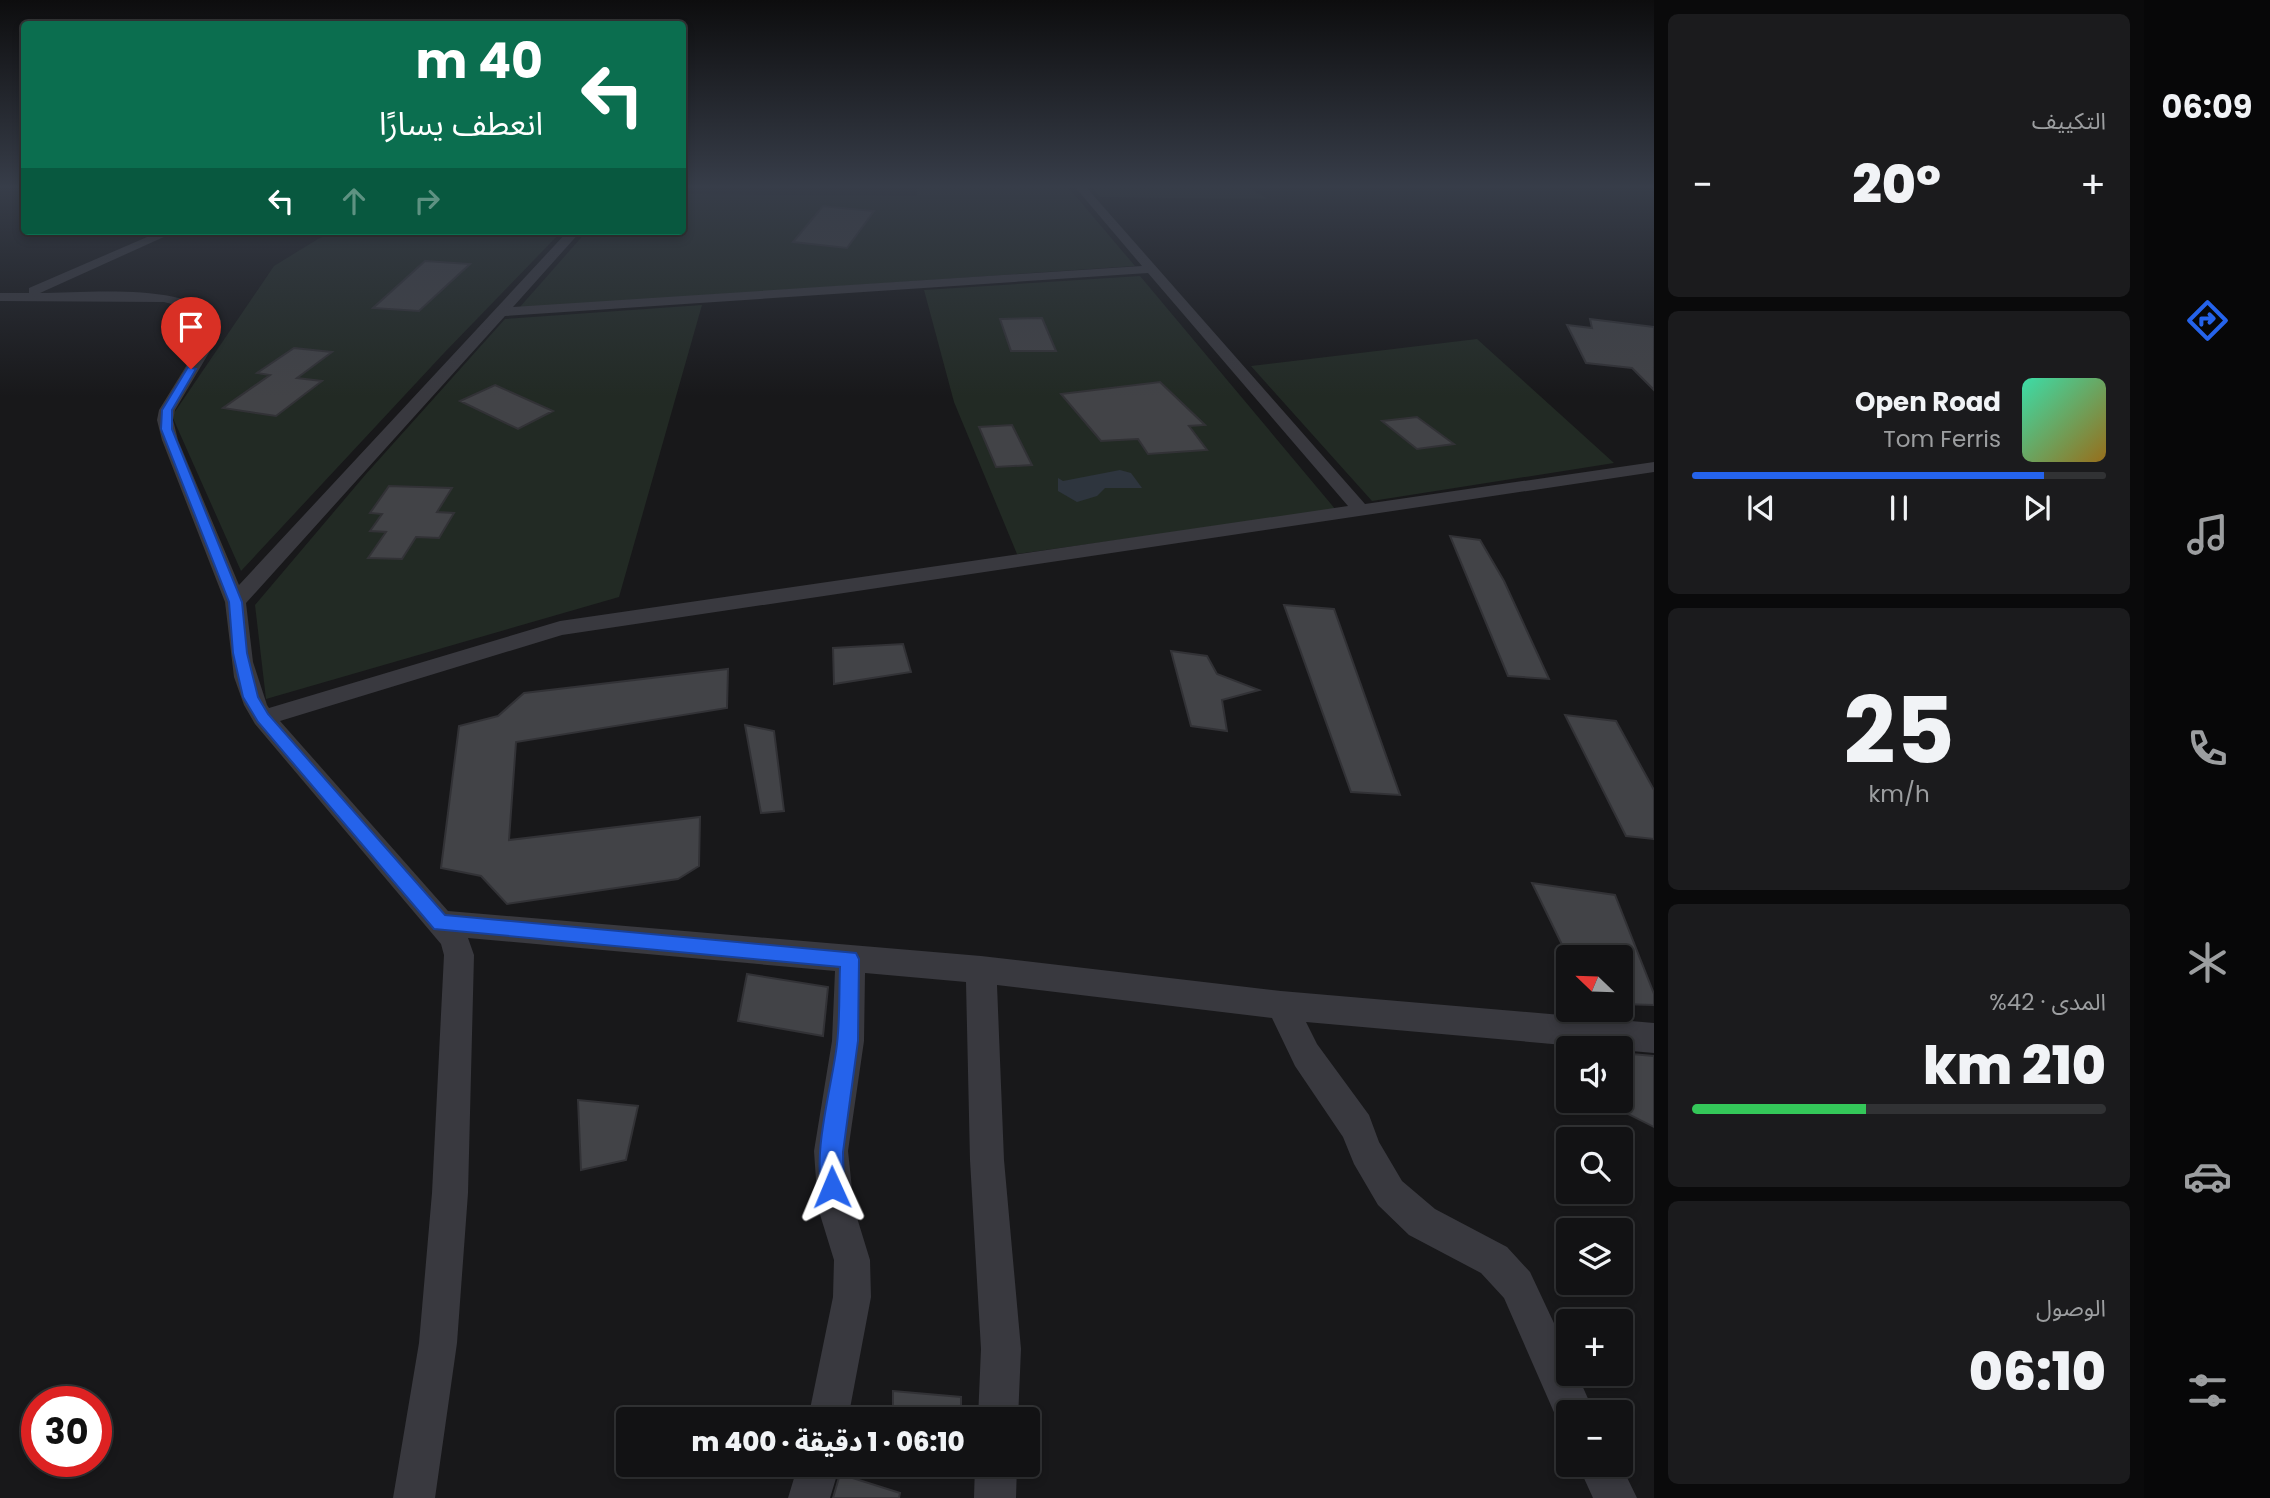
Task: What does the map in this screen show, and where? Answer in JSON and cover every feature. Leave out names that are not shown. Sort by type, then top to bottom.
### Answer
[{"type":"street","points":[[24,296],[112,257]]},
{"type":"street","points":[[235,602],[551,257]]},
{"type":"street","points":[[1138,257],[1360,509]]},
{"type":"street","points":[[501,312],[1148,269]]},
{"type":"street","points":[[0,297],[164,298],[197,306],[214,320],[213,334],[167,410],[165,420],[170,440],[235,602],[240,653],[250,697],[263,718],[453,937],[459,956],[451,1179],[438,1343],[414,1498]]},
{"type":"street","points":[[263,718],[523,637],[560,628],[1654,467]]},
{"type":"street","points":[[440,923],[981,970],[1281,1005],[1654,1038]]},
{"type":"street","points":[[830,1407],[852,1297],[852,1260],[836,1208],[831,1152],[848,1041],[849,959]]},
{"type":"street","points":[[981,970],[987,1160],[1001,1349],[999,1407]]},
{"type":"street","points":[[1281,1005],[1306,1055],[1357,1127],[1366,1152],[1390,1193],[1422,1222],[1494,1260],[1517,1285],[1569,1400]]},
{"type":"street","points":[[809,1498],[815,1477]]},
{"type":"street","points":[[995,1498],[996,1477]]},
{"type":"street","points":[[1605,1477],[1616,1498]]},
{"type":"shaded area","points":[[289,257],[537,257],[241,571],[172,416],[274,266]]},
{"type":"shaded area","points":[[564,257],[1127,257],[1135,266],[519,308]]},
{"type":"shaded area","points":[[1140,276],[1336,510],[1017,554],[954,402],[924,290]]},
{"type":"shaded area","points":[[702,305],[619,597],[266,699],[255,605],[366,474],[505,319]]},
{"type":"shaded area","points":[[1477,339],[1614,463],[1372,501],[1251,366]]},
{"type":"shaded area","points":[[1120,470],[1131,473],[1142,488],[1105,488],[1097,496],[1077,502],[1058,491],[1058,478],[1063,481]]},
{"type":"building","points":[[425,261],[470,264],[419,311],[373,308]]},
{"type":"building","points":[[1042,318],[1056,351],[1011,351],[1000,319]]},
{"type":"building","points":[[1590,319],[1654,327],[1654,390],[1632,368],[1586,363],[1567,325],[1592,328]]},
{"type":"building","points":[[294,348],[332,352],[297,378],[322,381],[276,416],[223,408],[270,375],[257,373]]},
{"type":"building","points":[[1160,382],[1205,425],[1189,426],[1207,450],[1148,454],[1138,439],[1101,441],[1061,394]]},
{"type":"building","points":[[495,385],[553,411],[518,429],[460,401]]},
{"type":"building","points":[[1417,417],[1454,444],[1417,449],[1382,421]]},
{"type":"building","points":[[1012,425],[1032,465],[996,467],[979,427]]},
{"type":"building","points":[[389,486],[452,488],[437,512],[454,513],[439,538],[416,537],[402,559],[368,558],[386,532],[370,531],[382,514],[370,513]]},
{"type":"building","points":[[1450,536],[1480,540],[1504,581],[1549,679],[1508,676]]},
{"type":"building","points":[[1284,605],[1334,609],[1400,795],[1351,792]]},
{"type":"building","points":[[903,644],[911,672],[834,684],[833,648]]},
{"type":"building","points":[[1171,651],[1207,656],[1217,674],[1259,690],[1222,700],[1227,731],[1191,726]]},
{"type":"building","points":[[728,669],[727,708],[516,742],[509,840],[700,817],[699,866],[678,879],[507,904],[481,876],[441,868],[459,726],[498,716],[524,693]]},
{"type":"building","points":[[1565,715],[1616,721],[1654,790],[1654,839],[1626,836]]},
{"type":"building","points":[[745,725],[774,731],[784,811],[761,813]]},
{"type":"building","points":[[1532,883],[1615,895],[1654,994],[1654,1005],[1633,1004],[1633,945],[1562,945]]},
{"type":"building","points":[[747,974],[828,987],[823,1036],[738,1021]]},
{"type":"building","points":[[1633,1054],[1654,1056],[1654,1127],[1626,1113],[1633,1113]]},
{"type":"building","points":[[578,1100],[638,1106],[626,1160],[581,1170]]},
{"type":"building","points":[[893,1391],[961,1397],[961,1407],[893,1407]]},
{"type":"building","points":[[839,1477],[849,1477],[900,1493],[899,1498],[833,1498]]},
{"type":"route","points":[[191,369],[167,410],[166,429],[235,602],[240,653],[250,697],[263,718],[440,923],[849,959],[848,1041],[831,1152],[832,1187]]}]
